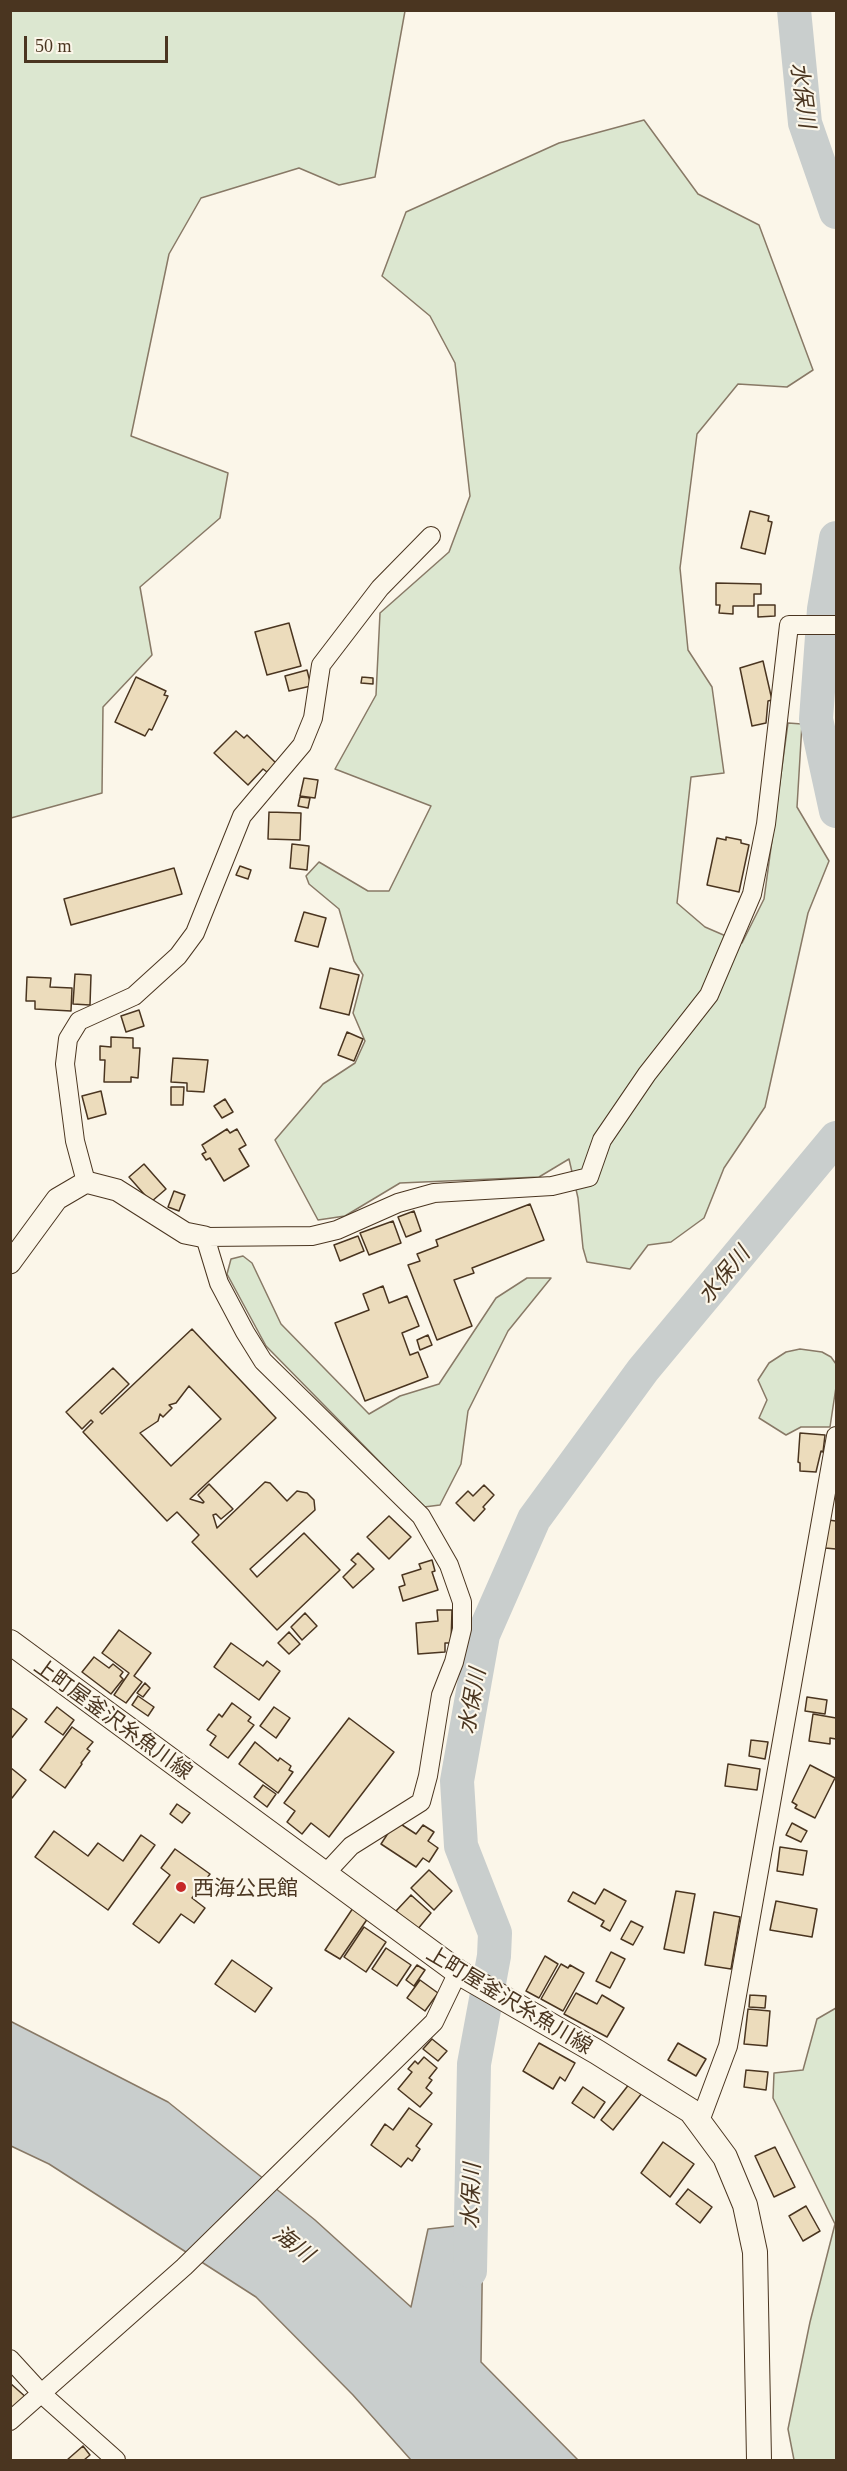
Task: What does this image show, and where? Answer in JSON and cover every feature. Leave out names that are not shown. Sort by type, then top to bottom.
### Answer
[{"type":"main road","name":"上町屋釜沢糸魚川線","points":[[10,1642],[461,1974],[597,2052],[690,2111],[725,2157],[745,2205],[755,2252],[759,2460]]},
{"type":"street","points":[[86,1182],[75,1141],[65,1064],[68,1039],[79,1021],[134,996],[178,956],[195,933],[242,816],[302,745],[313,718],[321,665],[380,588],[431,536]]},
{"type":"street","points":[[10,1263],[57,1199],[86,1182],[117,1190],[185,1233],[205,1237],[312,1236],[337,1230],[398,1203],[434,1193],[552,1186],[588,1177],[602,1140],[647,1074],[709,995],[752,894],[766,824],[789,625],[837,625]]},
{"type":"street","points":[[205,1237],[219,1283],[244,1332],[263,1361],[421,1516],[449,1565],[462,1602],[462,1629],[454,1662],[441,1695],[428,1776],[421,1802],[351,1846],[325,1874]]},
{"type":"street","points":[[699,2121],[728,2046],[837,1436]]},
{"type":"street","points":[[10,2421],[43,2395],[184,2267],[434,2022],[461,1974]]},
{"type":"street","points":[[10,2359],[43,2395],[116,2460]]},
{"type":"green space","points":[[11,10],[405,11],[375,177],[339,185],[299,168],[201,198],[169,254],[131,436],[228,473],[220,518],[140,587],[152,655],[103,707],[102,793],[11,818]]},
{"type":"green space","points":[[644,120],[698,194],[759,225],[813,370],[787,387],[738,384],[697,434],[680,568],[688,650],[712,687],[724,773],[691,777],[677,903],[705,927],[742,943],[764,899],[788,723],[802,724],[797,807],[829,861],[808,913],[765,1107],[724,1168],[704,1218],[671,1242],[648,1245],[630,1269],[587,1262],[583,1248],[578,1198],[569,1159],[539,1177],[400,1183],[345,1216],[318,1220],[275,1140],[323,1084],[355,1063],[365,1041],[353,1013],[363,975],[354,961],[339,909],[309,884],[306,876],[319,862],[368,891],[389,891],[431,806],[335,769],[376,695],[380,613],[449,552],[470,496],[455,363],[430,316],[382,276],[406,212],[559,143]]},
{"type":"green space","points":[[243,1256],[252,1263],[281,1324],[369,1414],[400,1396],[439,1384],[496,1298],[527,1278],[551,1278],[508,1331],[468,1411],[461,1464],[440,1505],[424,1507],[266,1346],[227,1274],[231,1259]]},
{"type":"green space","points":[[800,1349],[822,1352],[831,1357],[836,1364],[836,1387],[830,1427],[801,1427],[786,1435],[759,1418],[767,1400],[758,1380],[769,1363],[786,1352]]},
{"type":"green space","points":[[836,2008],[836,2460],[794,2460],[788,2429],[810,2322],[835,2224],[773,2098],[774,2073],[803,2070],[817,2019]]},
{"type":"water","name":"海川","points":[[10,2021],[168,2102],[315,2220],[411,2307],[428,2229],[483,2223],[481,2362],[578,2460],[411,2460],[353,2395],[256,2297],[49,2164],[11,2146]]},
{"type":"building","points":[[750,511],[769,516],[768,521],[772,522],[765,554],[741,548]]},
{"type":"building","points":[[716,583],[761,584],[761,594],[754,594],[754,606],[733,606],[733,614],[719,613],[720,605],[716,605]]},
{"type":"building","points":[[758,605],[775,605],[775,616],[758,617]]},
{"type":"building","points":[[289,623],[301,666],[267,675],[255,632]]},
{"type":"building","points":[[763,661],[772,700],[768,701],[766,723],[752,726],[740,668]]},
{"type":"building","points":[[307,670],[311,686],[289,691],[285,676]]},
{"type":"building","points":[[136,677],[166,691],[164,695],[168,696],[152,730],[149,729],[145,736],[115,722]]},
{"type":"building","points":[[362,677],[373,678],[373,684],[361,683]]},
{"type":"building","points":[[236,731],[244,738],[247,735],[276,763],[267,772],[263,769],[248,785],[214,753]]},
{"type":"building","points":[[304,778],[318,780],[315,798],[300,796]]},
{"type":"building","points":[[300,797],[310,798],[308,808],[298,806]]},
{"type":"building","points":[[269,812],[301,813],[300,840],[268,839]]},
{"type":"building","points":[[726,837],[741,840],[741,843],[749,845],[739,892],[707,885],[717,838],[726,840]]},
{"type":"building","points":[[292,844],[309,846],[307,870],[290,868]]},
{"type":"building","points":[[240,866],[251,870],[248,879],[236,875]]},
{"type":"building","points":[[174,868],[182,894],[71,925],[64,899]]},
{"type":"building","points":[[304,912],[326,918],[318,947],[295,941]]},
{"type":"building","points":[[330,968],[359,975],[349,1015],[320,1008]]},
{"type":"building","points":[[75,974],[91,975],[90,1005],[73,1004]]},
{"type":"building","points":[[27,977],[51,978],[50,987],[72,988],[71,1011],[35,1009],[35,1001],[26,1001]]},
{"type":"building","points":[[139,1010],[144,1026],[126,1032],[121,1016]]},
{"type":"building","points":[[347,1032],[363,1039],[354,1061],[338,1055]]},
{"type":"building","points":[[111,1037],[133,1038],[133,1048],[140,1048],[138,1078],[131,1077],[131,1082],[104,1082],[105,1060],[100,1060],[100,1046],[111,1047]]},
{"type":"building","points":[[173,1058],[208,1060],[204,1092],[187,1091],[187,1083],[171,1082]]},
{"type":"building","points":[[171,1087],[184,1087],[183,1105],[171,1105]]},
{"type":"building","points":[[101,1091],[106,1114],[88,1119],[82,1096]]},
{"type":"building","points":[[225,1099],[233,1112],[222,1118],[214,1106]]},
{"type":"building","points":[[227,1129],[230,1133],[237,1129],[246,1145],[239,1149],[249,1166],[224,1181],[210,1158],[206,1160],[202,1154],[206,1152],[202,1145]]},
{"type":"building","points":[[144,1164],[166,1189],[151,1202],[129,1177]]},
{"type":"building","points":[[174,1191],[185,1195],[179,1211],[168,1207]]},
{"type":"building","points":[[530,1204],[544,1240],[472,1268],[474,1273],[454,1280],[472,1326],[437,1340],[408,1265],[420,1261],[417,1254],[438,1246],[436,1240]]},
{"type":"building","points":[[414,1211],[421,1231],[406,1237],[398,1217]]},
{"type":"building","points":[[393,1221],[401,1243],[369,1255],[360,1233]]},
{"type":"building","points":[[358,1236],[364,1251],[340,1261],[334,1245]]},
{"type":"building","points":[[383,1286],[389,1303],[407,1296],[419,1326],[402,1333],[410,1355],[418,1352],[428,1377],[365,1401],[335,1323],[369,1310],[363,1294]]},
{"type":"building","points":[[192,1329],[276,1418],[190,1499],[203,1503],[198,1495],[209,1484],[233,1509],[221,1519],[216,1514],[213,1515],[217,1528],[265,1482],[270,1483],[287,1501],[297,1491],[307,1493],[314,1500],[315,1510],[250,1569],[257,1577],[304,1533],[340,1570],[277,1630],[192,1542],[199,1535],[177,1512],[167,1521],[83,1432],[93,1422],[91,1420],[82,1429],[66,1412],[113,1368],[129,1384],[100,1412],[102,1414]],"holes":[[[189,1386],[221,1419],[171,1466],[140,1433],[158,1421],[160,1414],[163,1417],[172,1408],[169,1405],[176,1403]]]},
{"type":"building","points":[[428,1335],[432,1345],[420,1350],[417,1340]]},
{"type":"building","points":[[800,1433],[825,1435],[823,1452],[821,1451],[816,1472],[800,1471],[798,1462]]},
{"type":"building","points":[[484,1485],[494,1495],[474,1521],[456,1503],[468,1491],[473,1496]]},
{"type":"building","points":[[389,1516],[411,1537],[389,1559],[367,1537]]},
{"type":"building","points":[[828,1520],[836,1521],[836,1549],[825,1548]]},
{"type":"building","points":[[358,1553],[374,1569],[353,1588],[343,1577],[356,1564],[351,1560]]},
{"type":"building","points":[[432,1560],[435,1571],[432,1572],[438,1590],[403,1601],[399,1587],[405,1585],[402,1575],[421,1569],[419,1564]]},
{"type":"building","points":[[437,1610],[452,1610],[451,1643],[445,1643],[445,1652],[418,1654],[416,1623],[438,1621]]},
{"type":"building","points":[[305,1613],[317,1626],[302,1640],[291,1627]]},
{"type":"building","points":[[119,1630],[151,1653],[134,1676],[142,1682],[126,1703],[114,1695],[129,1673],[102,1653]]},
{"type":"building","points":[[289,1632],[300,1644],[289,1654],[278,1643]]},
{"type":"building","points":[[231,1643],[263,1666],[267,1661],[280,1671],[259,1700],[214,1667]]},
{"type":"building","points":[[94,1657],[109,1668],[113,1664],[123,1672],[120,1676],[123,1679],[111,1694],[82,1672]]},
{"type":"building","points":[[145,1683],[150,1688],[143,1697],[137,1693]]},
{"type":"building","points":[[138,1696],[154,1707],[148,1716],[132,1705]]},
{"type":"building","points":[[807,1697],[827,1700],[825,1714],[805,1711]]},
{"type":"building","points":[[232,1703],[251,1717],[248,1721],[254,1725],[228,1758],[210,1745],[216,1736],[207,1730],[219,1714],[222,1717]]},
{"type":"building","points":[[10,1707],[27,1719],[10,1740]]},
{"type":"building","points":[[57,1707],[74,1720],[63,1735],[45,1722]]},
{"type":"building","points":[[274,1707],[290,1718],[276,1738],[260,1726]]},
{"type":"building","points":[[813,1714],[836,1718],[836,1739],[830,1738],[830,1744],[809,1741]]},
{"type":"building","points":[[349,1718],[394,1752],[329,1837],[311,1823],[302,1834],[287,1822],[295,1811],[284,1803]]},
{"type":"building","points":[[72,1727],[93,1742],[87,1749],[90,1751],[65,1788],[40,1770]]},
{"type":"building","points":[[751,1740],[768,1742],[765,1759],[749,1756]]},
{"type":"building","points":[[255,1742],[278,1761],[280,1758],[291,1766],[289,1770],[293,1772],[278,1793],[239,1764]]},
{"type":"building","points":[[728,1764],[760,1769],[757,1790],[725,1786]]},
{"type":"building","points":[[810,1765],[835,1778],[815,1818],[795,1808],[797,1805],[792,1802]]},
{"type":"building","points":[[11,1768],[26,1780],[12,1798],[10,1797]]},
{"type":"building","points":[[263,1785],[276,1794],[267,1807],[254,1797]]},
{"type":"building","points":[[177,1804],[190,1813],[182,1823],[170,1814]]},
{"type":"building","points":[[396,1821],[416,1834],[423,1825],[434,1832],[428,1841],[438,1848],[429,1862],[423,1858],[416,1867],[381,1844]]},
{"type":"building","points":[[792,1823],[807,1831],[801,1842],[786,1835]]},
{"type":"building","points":[[54,1831],[88,1856],[98,1843],[123,1861],[141,1835],[155,1845],[108,1910],[35,1857]]},
{"type":"building","points":[[780,1847],[807,1851],[803,1875],[777,1871]]},
{"type":"building","name":"西海公民館","points":[[175,1849],[210,1874],[192,1898],[205,1908],[194,1923],[181,1914],[159,1943],[133,1924],[170,1875],[161,1868]]},
{"type":"building","points":[[429,1870],[452,1891],[434,1910],[411,1888]]},
{"type":"building","points":[[604,1889],[626,1901],[610,1931],[601,1926],[604,1921],[568,1901],[573,1892],[595,1904]]},
{"type":"building","points":[[676,1891],[695,1894],[684,1953],[664,1949]]},
{"type":"building","points":[[411,1895],[431,1913],[417,1930],[396,1911]]},
{"type":"building","points":[[776,1901],[817,1909],[812,1937],[770,1930]]},
{"type":"building","points":[[353,1908],[368,1918],[340,1959],[325,1950]]},
{"type":"building","points":[[714,1912],[740,1917],[731,1969],[705,1965]]},
{"type":"building","points":[[631,1921],[643,1927],[633,1945],[621,1939]]},
{"type":"building","points":[[364,1927],[386,1942],[366,1972],[344,1957]]},
{"type":"building","points":[[386,1948],[411,1965],[397,1986],[372,1969]]},
{"type":"building","points":[[611,1952],[625,1959],[610,1988],[596,1981]]},
{"type":"building","points":[[545,1956],[558,1964],[539,1998],[526,1991]]},
{"type":"building","points":[[232,1960],[272,1988],[255,2012],[215,1984]]},
{"type":"building","points":[[561,1964],[568,1968],[570,1965],[584,1973],[563,2011],[541,1999]]},
{"type":"building","points":[[417,1965],[425,1970],[414,1986],[406,1980]]},
{"type":"building","points":[[420,1980],[438,1993],[425,2011],[407,1998]]},
{"type":"building","points":[[576,1993],[597,2004],[602,1995],[624,2008],[607,2037],[564,2014]]},
{"type":"building","points":[[750,1995],[766,1996],[765,2008],[749,2007]]},
{"type":"building","points":[[748,2009],[770,2011],[767,2046],[744,2044]]},
{"type":"building","points":[[432,2039],[447,2051],[438,2061],[423,2049]]},
{"type":"building","points":[[539,2043],[575,2063],[565,2081],[560,2077],[553,2089],[523,2071]]},
{"type":"building","points":[[678,2043],[706,2059],[696,2076],[668,2060]]},
{"type":"building","points":[[424,2057],[437,2068],[429,2078],[432,2080],[426,2088],[432,2093],[420,2107],[398,2089],[412,2072],[408,2069],[415,2061],[418,2064]]},
{"type":"building","points":[[746,2070],[768,2072],[766,2090],[744,2087]]},
{"type":"building","points":[[630,2083],[642,2093],[613,2130],[601,2120]]},
{"type":"building","points":[[583,2087],[605,2102],[594,2118],[572,2103]]},
{"type":"building","points":[[409,2108],[432,2124],[416,2146],[420,2149],[412,2161],[408,2158],[401,2167],[371,2145],[385,2124],[393,2130]]},
{"type":"building","points":[[663,2142],[694,2164],[670,2197],[641,2173]]},
{"type":"building","points":[[775,2147],[795,2187],[774,2197],[755,2156]]},
{"type":"building","points":[[688,2189],[712,2207],[700,2223],[676,2204]]},
{"type":"building","points":[[806,2206],[820,2231],[803,2241],[789,2216]]},
{"type":"building","points":[[10,2383],[28,2399],[10,2415]]},
{"type":"building","points":[[83,2446],[90,2455],[84,2460],[67,2460]]},
{"type":"waterway","name":"水保川","points":[[794,10],[805,123],[836,212]]},
{"type":"waterway","name":"水保川","points":[[836,538],[824,609],[816,719],[836,811]]},
{"type":"waterway","name":"水保川","points":[[470,2271],[474,2064],[494,1956],[495,1933],[461,1846],[457,1781],[483,1635],[534,1519],[643,1370],[836,1138]]},
{"type":"place","name":"西海公民館","points":[[181,1887]]}]
